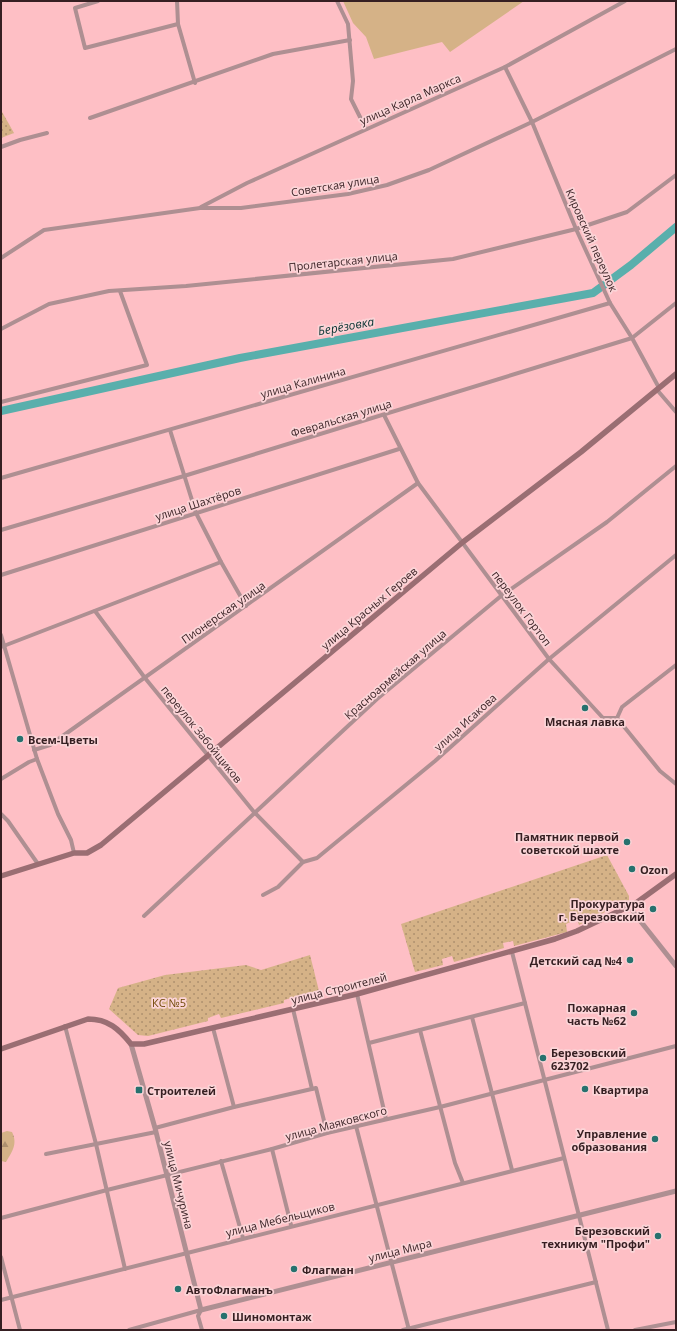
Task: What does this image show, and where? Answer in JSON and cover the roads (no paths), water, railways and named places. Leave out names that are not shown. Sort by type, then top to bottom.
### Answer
[{"type":"main road","name":"улица Красных Героев","points":[[1,876],[74,854],[87,853],[101,845],[463,542],[658,391],[676,374]]},
{"type":"main road","name":"улица Строителей","points":[[131,1044],[144,1044],[357,994],[512,952],[577,931],[630,905],[676,874]]},
{"type":"main road","points":[[1,1049],[64,1026],[88,1019],[99,1019],[109,1022],[131,1044]]},
{"type":"street","points":[[98,1],[75,8],[85,48],[178,24]]},
{"type":"street","points":[[177,1],[178,24],[195,83]]},
{"type":"street","points":[[337,1],[348,24],[353,81],[351,99],[366,129]]},
{"type":"street","name":"улица Карла Маркса","points":[[200,208],[247,183],[505,66],[625,1]]},
{"type":"street","points":[[90,118],[195,83],[273,54],[350,40]]},
{"type":"street","name":"Советская улица","points":[[1,258],[44,230],[200,208],[241,208],[348,194],[387,185],[429,170],[532,122],[676,49]]},
{"type":"street","name":"Кировский переулок","points":[[505,66],[532,122],[576,229],[610,303],[632,338],[658,386],[658,391],[676,412]]},
{"type":"street","points":[[1,147],[20,140],[48,133]]},
{"type":"street","name":"Пролетарская улица","points":[[1,329],[49,304],[120,291],[453,259],[576,229],[627,212],[676,175]]},
{"type":"street","points":[[1,402],[147,365],[120,291]]},
{"type":"street","name":"улица Калинина","points":[[1,478],[610,303]]},
{"type":"street","name":"Февральская улица","points":[[1,530],[184,476],[632,338],[676,303]]},
{"type":"street","name":"переулок Гортоп","points":[[384,415],[399,449],[418,483],[549,659],[603,718],[616,718]]},
{"type":"street","points":[[170,430],[196,513],[246,606]]},
{"type":"street","name":"улица Шахтёров","points":[[1,575],[399,449]]},
{"type":"street","name":"Красноармейская улица","points":[[144,916],[377,699],[502,596],[607,522],[676,466]]},
{"type":"street","name":"Пионерская улица","points":[[34,750],[50,744],[145,678],[418,483]]},
{"type":"street","name":"улица Исакова","points":[[263,895],[278,887],[303,862],[317,858],[435,761],[549,659],[676,554]]},
{"type":"street","points":[[3,646],[221,562]]},
{"type":"street","name":"переулок Забойщиков","points":[[95,611],[145,678],[254,812],[303,862]]},
{"type":"street","points":[[1,635],[34,750],[58,814],[71,840],[74,854]]},
{"type":"street","points":[[676,665],[622,707],[616,718],[660,771],[676,784]]},
{"type":"street","points":[[1,780],[29,762],[37,759]]},
{"type":"street","points":[[1,814],[8,821],[38,864]]},
{"type":"street","points":[[630,905],[634,913],[676,966]]},
{"type":"street","points":[[512,952],[608,1330]]},
{"type":"street","points":[[357,994],[386,1119]]},
{"type":"street","points":[[369,1043],[525,1003]]},
{"type":"street","points":[[293,1009],[326,1133]]},
{"type":"street","points":[[472,1017],[512,1170]]},
{"type":"street","points":[[64,1026],[96,1144],[125,1269]]},
{"type":"street","points":[[213,1028],[234,1107]]},
{"type":"street","points":[[420,1030],[455,1163],[463,1183]]},
{"type":"street","name":"улица Мичурина","points":[[131,1044],[155,1130],[201,1310],[198,1316],[202,1330]]},
{"type":"street","name":"улица Маяковского","points":[[1,1218],[272,1149],[326,1133],[440,1106],[676,1046]]},
{"type":"street","points":[[46,1154],[155,1130],[234,1107],[314,1089]]},
{"type":"street","points":[[356,1126],[409,1329]]},
{"type":"street","points":[[272,1149],[291,1226]]},
{"type":"street","name":"улица Мебельщиков","points":[[1,1300],[564,1158]]},
{"type":"street","points":[[221,1161],[243,1238]]},
{"type":"street","name":"улица Мира","points":[[129,1330],[201,1310],[676,1191]]},
{"type":"street","points":[[1,1257],[20,1330]]},
{"type":"street","points":[[403,1330],[596,1282]]},
{"type":"street","points":[[635,1330],[676,1322]]},
{"type":"waterway","name":"Берёзовка","points":[[1,411],[240,358],[593,293],[631,265],[676,227]]},
{"type":"place","name":"Мясная лавка","points":[[585,708]]},
{"type":"place","name":"Всем-Цветы","points":[[20,739]]},
{"type":"place","name":"Памятник первой советской шахте","points":[[627,842]]},
{"type":"place","name":"Ozon","points":[[632,869]]},
{"type":"place","name":"Прокуратура г. Березовский","points":[[653,909]]},
{"type":"place","name":"Детский сад №4","points":[[630,960]]},
{"type":"place","name":"Пожарная часть №62","points":[[634,1013]]},
{"type":"place","name":"Березовский 623702","points":[[543,1058]]},
{"type":"place","name":"Квартира","points":[[585,1089]]},
{"type":"place","name":"Строителей","points":[[139,1090]]},
{"type":"place","name":"Управление образования","points":[[655,1139]]},
{"type":"place","name":"Березовский техникум \"Профи\"","points":[[658,1236]]},
{"type":"place","name":"Флагман","points":[[294,1269]]},
{"type":"place","name":"АвтоФлагманъ","points":[[178,1289]]},
{"type":"place","name":"Шиномонтаж","points":[[224,1316]]},
{"type":"park label","name":"КС №5","points":[[169,1002]]}]
